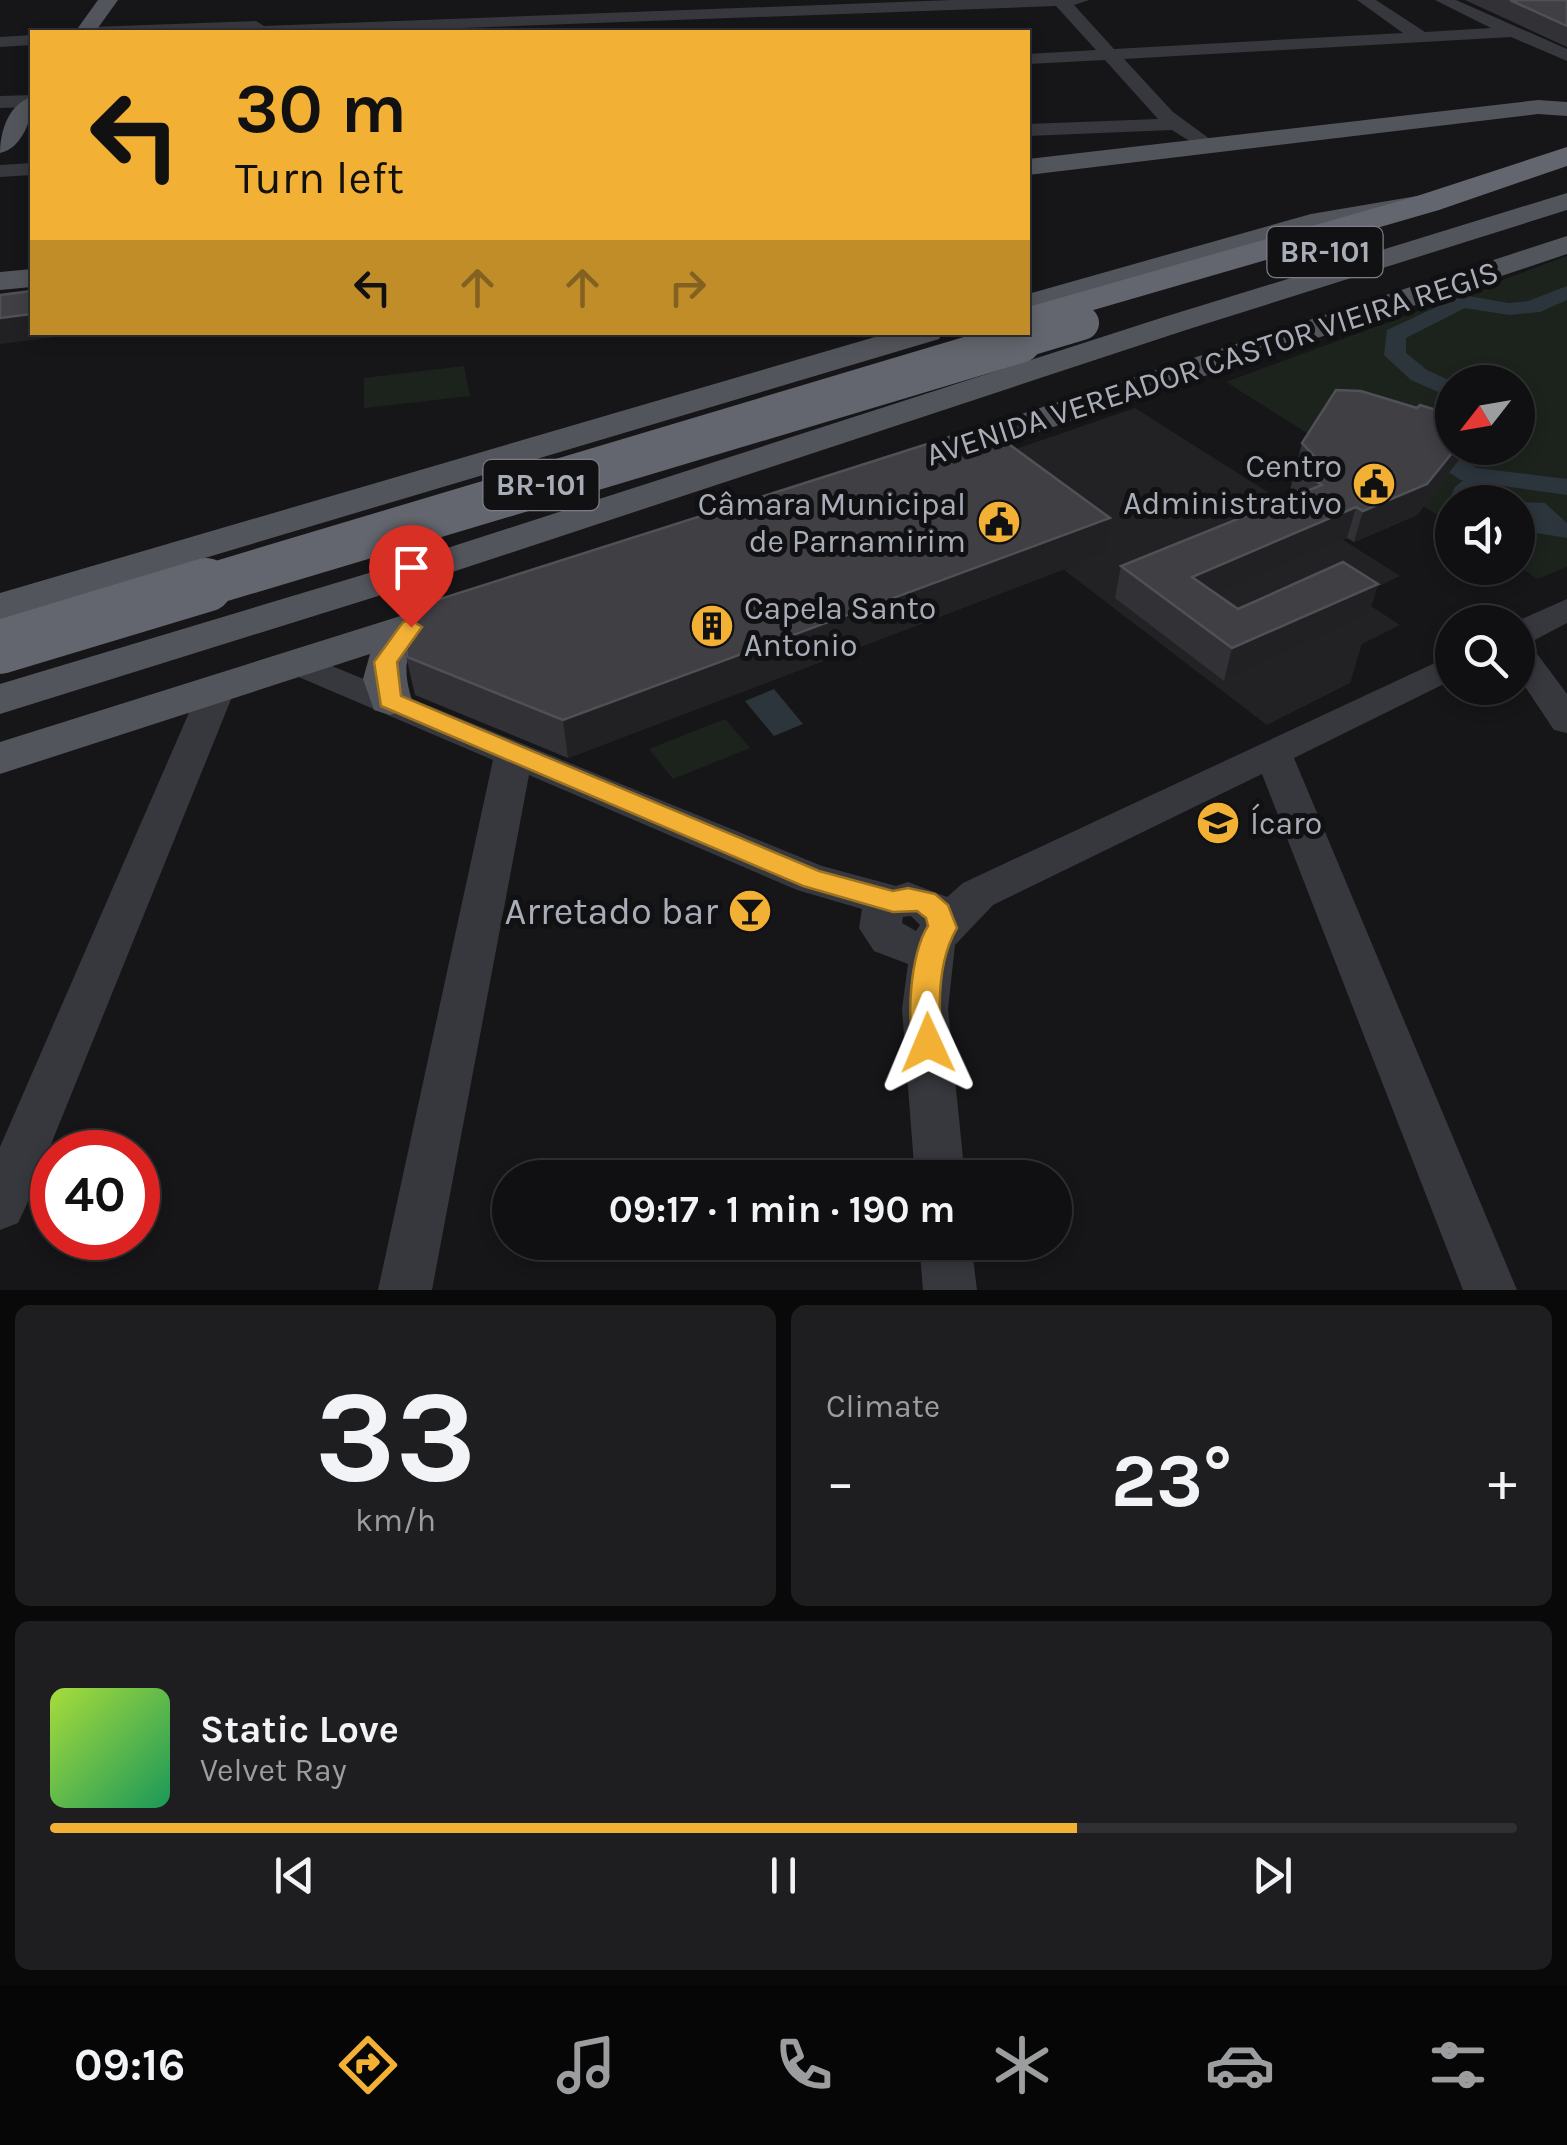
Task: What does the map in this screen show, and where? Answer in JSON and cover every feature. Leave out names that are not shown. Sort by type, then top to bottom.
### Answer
[{"type":"highway","name":"BR-101","points":[[1049,313],[1561,161]]},
{"type":"highway","name":"BR-101","points":[[1049,313],[1561,161]]},
{"type":"highway","name":"BR-101","points":[[0,610],[965,335]]},
{"type":"highway","name":"BR-101","points":[[0,647],[980,335]]},
{"type":"main road","points":[[86,30],[108,0]]},
{"type":"main road","points":[[1030,154],[1186,131],[1567,96]]},
{"type":"main road","points":[[0,146],[30,106]]},
{"type":"main road","points":[[1030,167],[1186,131],[1538,107],[1567,109]]},
{"type":"main road","points":[[0,699],[448,562],[980,386],[1567,201]]},
{"type":"main road","name":"AVENIDA VEREADOR CASTOR VIEIRA REGIS","points":[[899,466],[1567,245]]},
{"type":"main road","points":[[0,266],[30,264]]},
{"type":"main road","points":[[0,280],[30,278]]},
{"type":"main road","points":[[0,610],[918,335]]},
{"type":"main road","points":[[386,494],[373,523],[393,548],[416,557],[448,562]]},
{"type":"main road","points":[[272,528],[316,533],[329,543],[340,562],[340,582],[317,602]]},
{"type":"main road","points":[[0,758],[216,692],[486,602]]},
{"type":"main road","points":[[390,700],[386,662],[411,627]]},
{"type":"street","points":[[154,30],[926,0]]},
{"type":"street","points":[[824,5],[1081,0]]},
{"type":"street","points":[[1365,0],[1421,38]]},
{"type":"street","points":[[1442,0],[1567,56]]},
{"type":"street","points":[[1060,1],[1186,131]]},
{"type":"street","points":[[824,5],[840,30]]},
{"type":"street","points":[[259,30],[336,24]]},
{"type":"street","points":[[1030,58],[1514,32]]},
{"type":"street","points":[[0,39],[30,38]]},
{"type":"street","points":[[0,102],[30,103]]},
{"type":"street","points":[[1030,121],[1186,131]]},
{"type":"street","points":[[1030,130],[1186,131]]},
{"type":"street","points":[[0,171],[30,169]]},
{"type":"street","points":[[0,179],[30,178]]},
{"type":"street","points":[[1535,626],[1567,609]]},
{"type":"street","points":[[300,664],[909,922],[978,894],[1435,674]]},
{"type":"street","points":[[1535,675],[1567,722]]},
{"type":"street","points":[[0,1206],[216,692]]},
{"type":"street","points":[[1272,751],[1490,1290]]},
{"type":"street","points":[[405,1290],[514,752]]},
{"type":"street","points":[[909,922],[925,1010],[938,1160]]},
{"type":"street","points":[[948,1260],[950,1290]]},
{"type":"shaded area","points":[[1567,256],[1567,567],[1535,578],[1535,485],[1435,485],[1435,513],[1226,382]]},
{"type":"shaded area","points":[[464,366],[470,396],[364,408],[364,378]]},
{"type":"shaded area","points":[[1135,408],[1400,576],[1357,597],[1400,625],[1362,644],[1350,683],[1267,725],[1064,570],[1104,553],[981,461]]},
{"type":"shaded area","points":[[1470,475],[1488,479],[1490,485],[1458,485]]},
{"type":"shaded area","points":[[1535,503],[1545,503],[1567,523],[1567,538],[1535,533]]},
{"type":"shaded area","points":[[774,689],[803,724],[774,736],[745,701]]},
{"type":"shaded area","points":[[725,719],[750,748],[673,779],[649,749]]},
{"type":"building","points":[[1510,0],[1567,0],[1567,26]]},
{"type":"building","points":[[30,291],[30,314],[0,318],[0,295]]},
{"type":"building","points":[[1336,390],[1361,391],[1435,410],[1435,465],[1442,465],[1427,484],[1363,511],[1356,507],[1192,577],[1238,609],[1343,562],[1378,584],[1232,648],[1121,566],[1322,485],[1295,467],[1317,459],[1302,443]]},
{"type":"building","points":[[984,426],[1110,518],[563,720],[407,657],[405,630],[418,606]]},
{"type":"waterway","points":[[1435,383],[1395,355],[1395,335],[1462,301],[1509,309],[1532,307],[1567,292]]},
{"type":"waterway","points":[[1456,465],[1470,475],[1567,487]]},
{"type":"place","name":"Centro Administrativo","points":[[1374,484]]},
{"type":"place","name":"Câmara Municipal de Parnamirim","points":[[999,522]]},
{"type":"place","name":"Capela Santo Antonio","points":[[712,626]]},
{"type":"place","name":"Ícaro","points":[[1218,823]]},
{"type":"place","name":"Arretado bar","points":[[750,911]]},
{"type":"route","points":[[411,627],[394,645],[386,662],[384,678],[390,700],[812,879],[893,901],[908,898],[925,902],[938,912],[942,928],[933,942],[925,1010],[928,1043]]}]
